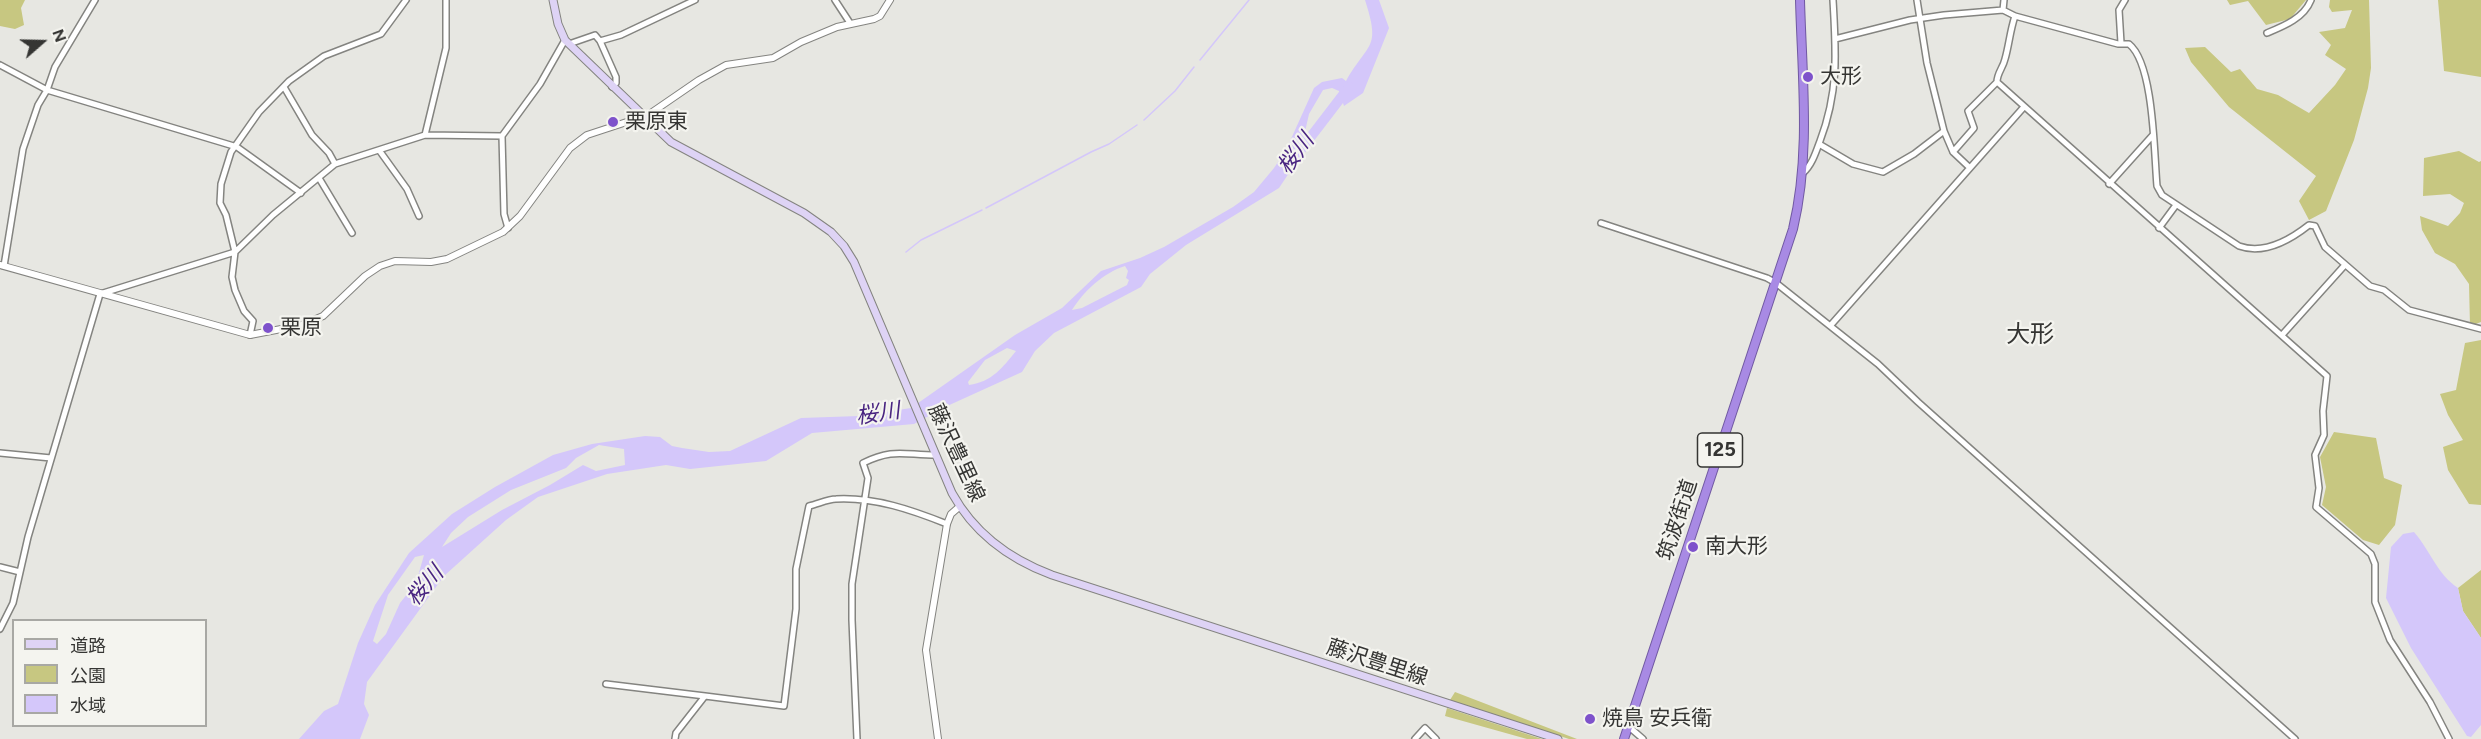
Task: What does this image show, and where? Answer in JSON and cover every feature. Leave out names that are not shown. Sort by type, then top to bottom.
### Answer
[{"type":"highway","name":"筑波街道","points":[[1624,739],[1793,229],[1803,173],[1800,0]]},
{"type":"main road","name":"藤沢豊里線","points":[[554,0],[558,24],[567,42],[671,142],[820,223],[849,254],[959,507],[975,527],[993,543],[1030,567],[1558,739]]},
{"type":"street","points":[[95,0],[55,67],[47,90],[38,105],[23,149],[2,266],[250,335],[314,321],[332,309],[365,276],[380,266],[395,261],[431,262],[447,259],[508,228],[520,216],[570,148],[579,140],[594,132],[643,117],[726,65],[772,58],[817,34],[850,23],[874,19],[880,16],[890,0]]},
{"type":"street","points":[[250,335],[253,321],[244,311],[232,277],[235,252],[226,215],[220,203],[225,165],[231,152],[237,147],[259,112],[284,87],[324,56],[381,34],[406,0]]},
{"type":"street","points":[[425,135],[446,48],[446,0]]},
{"type":"street","points":[[600,41],[621,35],[688,1],[695,0]]},
{"type":"street","points":[[835,0],[850,23]]},
{"type":"street","name":"筑波街道","points":[[1803,173],[1809,168],[1819,144],[1833,99],[1835,39],[1833,0]]},
{"type":"street","points":[[1917,0],[1927,63],[1944,131],[1953,152],[1970,168]]},
{"type":"street","points":[[2003,10],[2004,0]]},
{"type":"street","points":[[2121,43],[2119,10],[2125,0]]},
{"type":"street","points":[[2267,33],[2294,21],[2302,14],[2311,0]]},
{"type":"street","points":[[1835,39],[1919,19],[2003,10],[2015,16],[2132,46],[2146,76],[2151,99],[2152,135],[2159,191],[2176,205],[2247,249],[2267,248],[2309,225],[2315,226],[2325,248],[2370,286],[2384,290],[2409,310],[2481,329]]},
{"type":"street","points":[[1953,152],[1974,128],[1968,111],[1997,82],[1997,76],[2006,57],[2009,34],[2015,16]]},
{"type":"street","points":[[508,228],[504,214],[502,136],[567,42],[595,35],[616,77],[616,83],[612,87]]},
{"type":"street","points":[[0,65],[47,90],[237,147],[301,193]]},
{"type":"street","points":[[1997,82],[2327,376],[2323,411],[2324,435],[2314,455],[2319,488],[2316,507],[2371,554],[2375,564],[2375,602],[2386,631],[2430,702],[2449,739]]},
{"type":"street","points":[[284,87],[312,135],[329,153],[335,164]]},
{"type":"street","points":[[1830,326],[2024,108]]},
{"type":"street","points":[[1819,144],[1853,164],[1883,172],[1914,154],[1944,131]]},
{"type":"street","points":[[100,294],[235,252],[273,215],[335,164],[425,135],[502,136]]},
{"type":"street","points":[[2109,184],[2152,135]]},
{"type":"street","points":[[379,150],[407,189],[419,216]]},
{"type":"street","points":[[319,178],[352,234]]},
{"type":"street","points":[[2159,228],[2176,205]]},
{"type":"street","points":[[1601,223],[1776,283],[1878,363],[1969,449],[2295,739]]},
{"type":"street","points":[[2282,335],[2344,266]]},
{"type":"street","points":[[0,630],[13,603],[51,458],[100,294]]},
{"type":"street","points":[[857,739],[852,593],[867,478],[863,463],[879,455],[893,452],[935,453]]},
{"type":"street","points":[[0,453],[51,458]]},
{"type":"street","points":[[606,684],[784,706],[796,609],[796,569],[809,506],[834,498],[865,500],[909,510],[947,524]]},
{"type":"street","points":[[938,739],[926,650],[947,524],[951,514],[959,507]]},
{"type":"street","points":[[0,567],[20,572]]},
{"type":"street","points":[[675,739],[676,733],[705,696]]},
{"type":"street","points":[[1628,726],[1643,739]]},
{"type":"street","points":[[1415,739],[1425,728],[1436,739]]},
{"type":"green space","points":[[0,0],[25,0],[21,8],[24,25],[15,29],[0,26]]},
{"type":"green space","points":[[2227,0],[2306,0],[2290,19],[2266,25],[2248,1],[2230,5]]},
{"type":"green space","points":[[2330,0],[2369,0],[2371,68],[2354,140],[2326,211],[2309,220],[2299,201],[2316,176],[2229,107],[2191,62],[2185,48],[2205,47],[2231,72],[2240,69],[2257,89],[2278,95],[2309,113],[2335,85],[2346,69],[2325,55],[2331,45],[2319,32],[2345,28],[2352,10],[2332,12],[2329,7]]},
{"type":"green space","points":[[2438,0],[2481,0],[2481,77],[2444,71]]},
{"type":"green space","points":[[2459,151],[2481,161],[2481,322],[2470,326],[2469,284],[2455,264],[2435,253],[2422,230],[2420,216],[2448,226],[2460,213],[2464,203],[2450,194],[2423,196],[2424,158]]},
{"type":"green space","points":[[2481,340],[2481,505],[2469,504],[2448,470],[2443,447],[2463,440],[2448,415],[2440,394],[2456,390],[2465,343]]},
{"type":"green space","points":[[2334,432],[2376,438],[2384,478],[2402,485],[2395,525],[2379,545],[2363,540],[2322,505],[2326,487],[2320,457]]},
{"type":"green space","points":[[2481,570],[2481,638],[2463,611],[2458,588]]},
{"type":"green space","points":[[1455,692],[1577,739],[1569,739],[1450,700]]},
{"type":"green space","points":[[1447,708],[1542,739],[1527,739],[1445,716]]},
{"type":"water","points":[[1365,0],[1379,0],[1389,28],[1363,93],[1344,106],[1339,91],[1332,88],[1323,90],[1309,114],[1299,158],[1279,188],[1186,245],[1150,274],[1141,287],[1054,333],[1035,351],[1022,372],[945,407],[914,424],[812,433],[766,461],[690,469],[666,465],[607,474],[538,497],[506,520],[444,576],[367,682],[364,704],[369,715],[360,739],[299,739],[324,711],[338,704],[358,643],[375,605],[409,553],[452,514],[553,455],[592,444],[645,436],[660,437],[672,446],[682,448],[709,452],[730,451],[801,418],[859,416],[911,408],[1015,335],[1062,308],[1101,271],[1164,247],[1233,207],[1254,192],[1286,150],[1314,88],[1322,82],[1342,78],[1346,81],[1366,51],[1372,37],[1370,16]],"holes":[[[1125,266],[1128,271],[1126,278],[1129,280],[1127,285],[1082,308],[1072,310],[1095,283]],[[1007,348],[1016,351],[991,377],[969,385],[968,382],[985,360]],[[599,445],[624,449],[625,465],[596,471],[583,465],[502,510],[442,547],[451,533],[468,517],[511,490],[566,468],[576,458]],[[424,555],[416,583],[400,603],[386,634],[377,644],[373,641],[388,595],[415,557]]]},
{"type":"water","points":[[2414,532],[2439,569],[2458,588],[2463,611],[2481,638],[2481,725],[2471,737],[2467,736],[2411,648],[2386,598],[2391,547],[2403,534]]},
{"type":"waterway","points":[[1200,60],[1249,0]]},
{"type":"waterway","points":[[1144,120],[1175,91],[1194,67]]},
{"type":"waterway","name":"桜川","points":[[1293,160],[1349,87]]},
{"type":"waterway","points":[[986,208],[1109,144],[1137,125]]},
{"type":"waterway","points":[[906,252],[921,240],[982,210]]},
{"type":"place","name":"大形","points":[[1808,77]]},
{"type":"place","name":"栗原東","points":[[613,122]]},
{"type":"place","name":"栗原","points":[[268,328]]},
{"type":"place","name":"南大形","points":[[1693,547]]},
{"type":"place","name":"焼鳥 安兵衛","points":[[1590,719]]},
{"type":"district","name":"大形","points":[[2030,335]]}]
